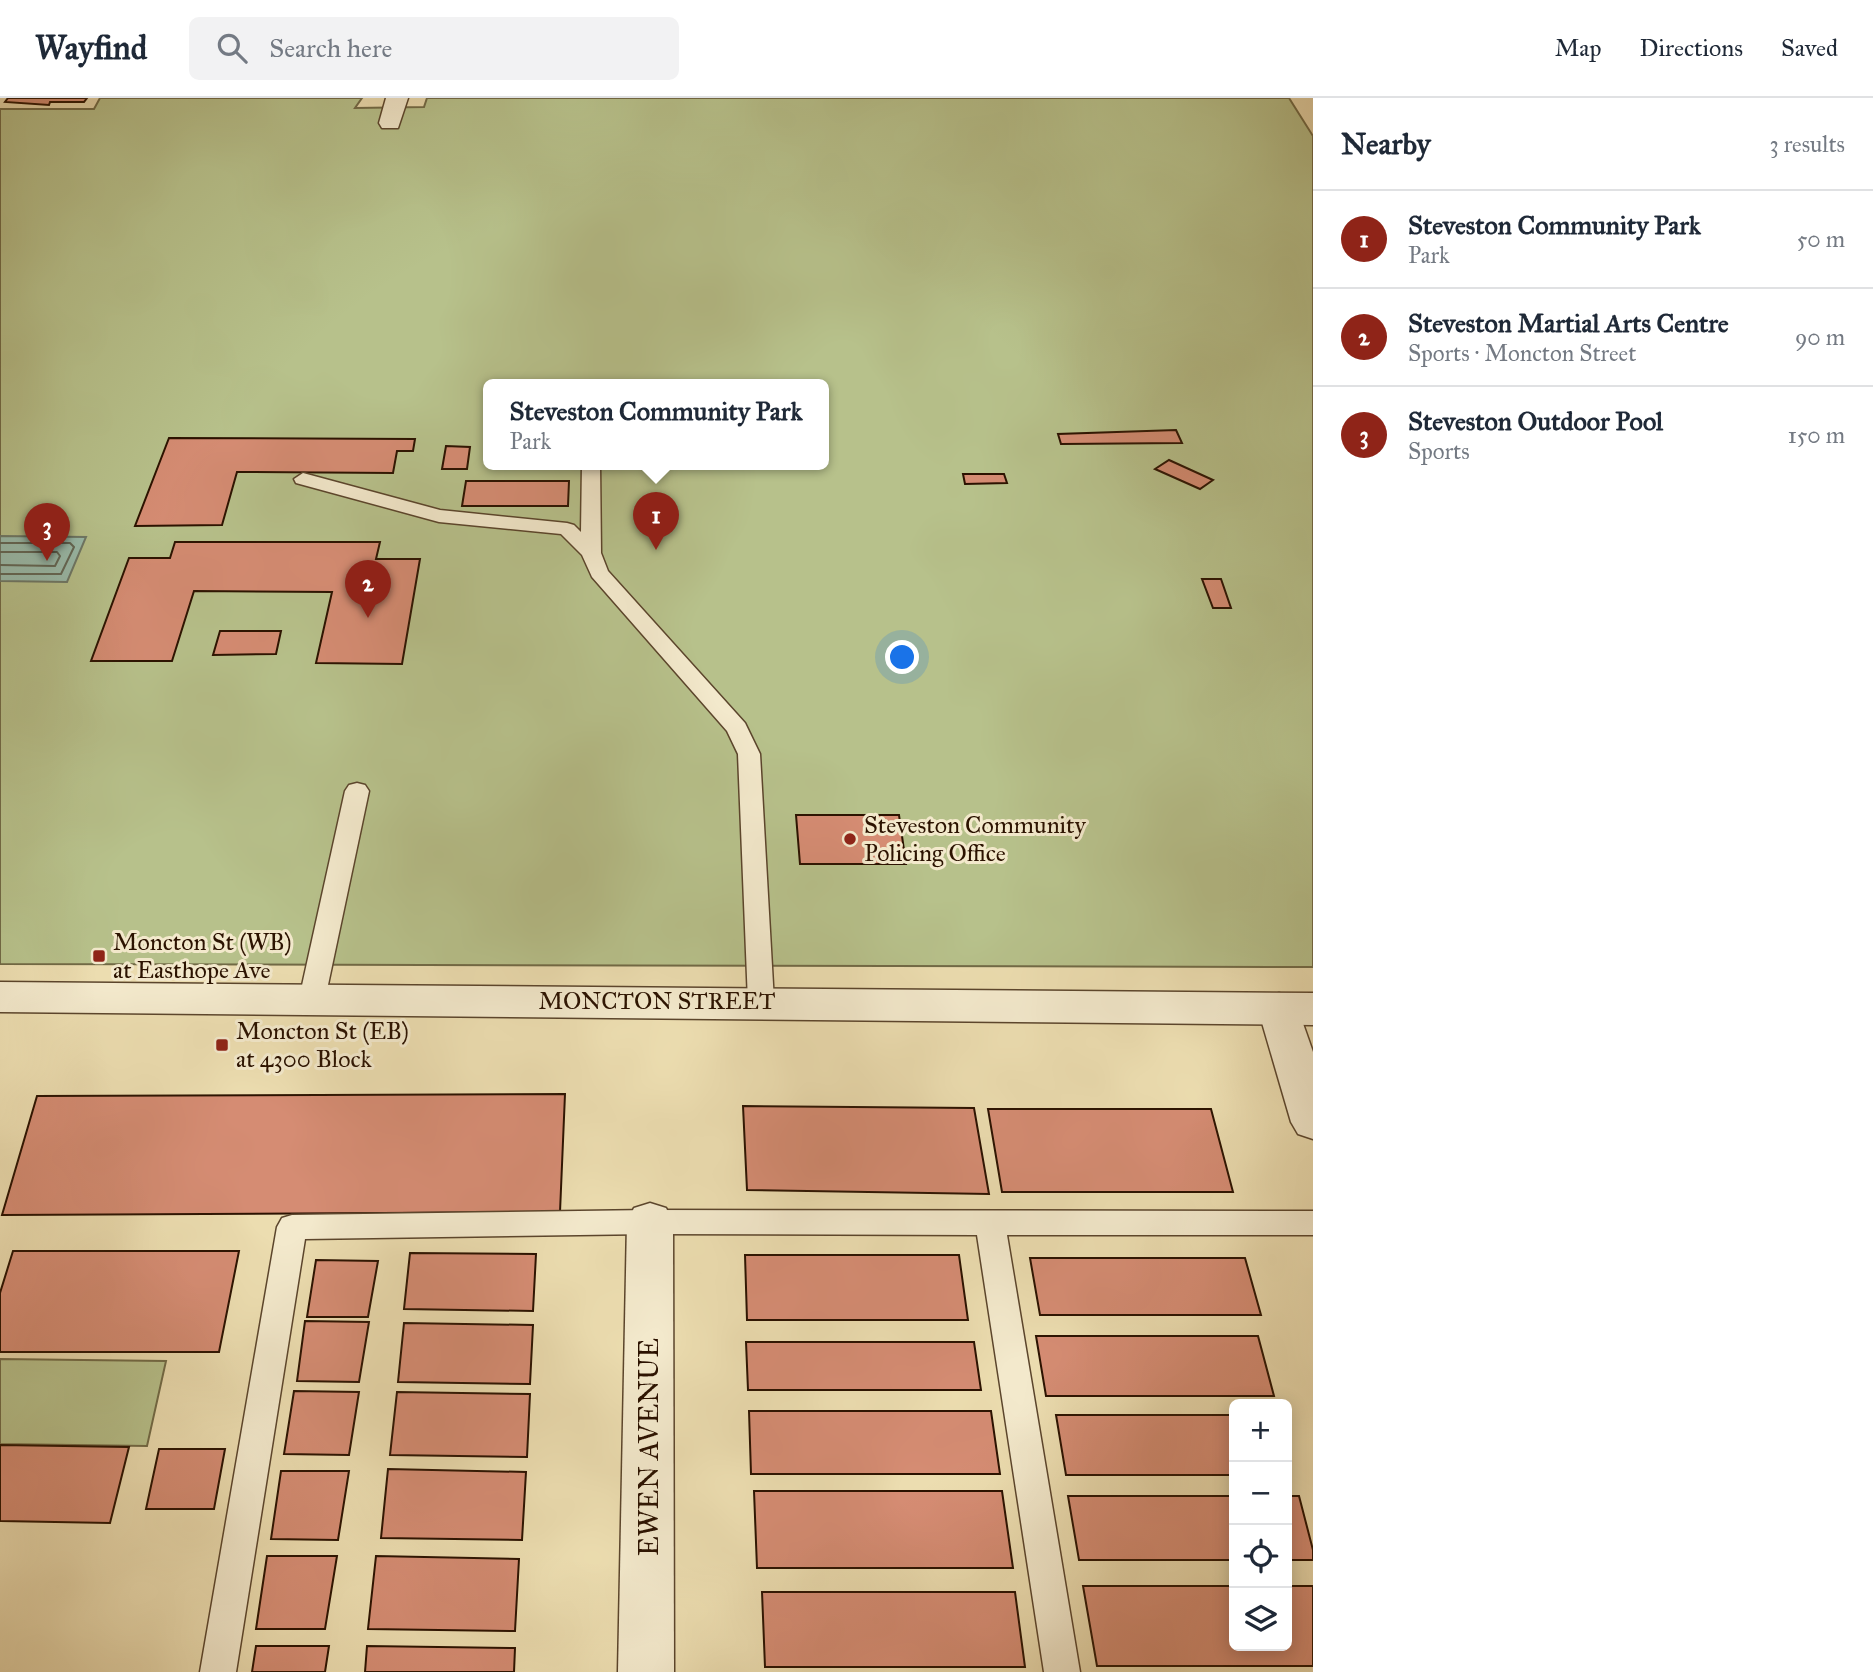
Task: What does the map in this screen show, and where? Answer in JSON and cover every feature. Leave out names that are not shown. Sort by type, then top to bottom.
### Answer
[{"type":"street","points":[[390,123],[397,98]]},
{"type":"street","name":"MONCTON STREET","points":[[0,997],[1296,1009]]},
{"type":"street","points":[[1296,1009],[1313,1122]]},
{"type":"street","name":"EWEN AVENUE","points":[[646,1672],[650,1222]]},
{"type":"lane","points":[[591,470],[591,553],[599,573],[737,728],[749,754],[761,1002]]},
{"type":"lane","points":[[303,478],[439,516],[567,529],[591,553]]},
{"type":"lane","points":[[312,999],[356,791]]},
{"type":"lane","points":[[218,1672],[292,1227],[650,1222],[1313,1223]]},
{"type":"lane","points":[[990,1222],[1062,1672]]},
{"type":"green space","points":[[100,98],[362,98],[355,108],[424,107],[427,98],[1289,98],[1313,136],[1313,967],[0,964],[0,109],[94,109]]},
{"type":"green space","points":[[0,1359],[166,1361],[147,1446],[0,1444]]},
{"type":"water","points":[[0,536],[86,537],[67,582],[0,581]]},
{"type":"building","points":[[8,98],[87,98],[84,102],[50,102],[49,105],[5,102]]},
{"type":"building","points":[[1176,430],[1182,443],[1061,444],[1058,434]]},
{"type":"building","points":[[169,438],[415,439],[413,451],[397,451],[393,473],[237,472],[222,525],[135,526]]},
{"type":"building","points":[[446,446],[470,447],[467,469],[442,469]]},
{"type":"building","points":[[1169,460],[1213,480],[1200,489],[1155,469]]},
{"type":"building","points":[[963,474],[1004,474],[1007,483],[965,484]]},
{"type":"building","points":[[466,481],[569,481],[568,506],[462,506]]},
{"type":"building","points":[[175,542],[380,542],[376,559],[420,559],[402,664],[316,663],[332,592],[194,591],[172,661],[91,661],[129,558],[170,558]]},
{"type":"building","points":[[1202,579],[1221,579],[1231,608],[1213,608]]},
{"type":"building","points":[[220,631],[281,631],[276,654],[213,655]]},
{"type":"building","name":"Steveston Community Policing Office","points":[[796,815],[899,815],[906,864],[800,864]]},
{"type":"building","points":[[565,1094],[560,1212],[2,1215],[37,1096]]},
{"type":"building","points":[[743,1106],[974,1108],[989,1194],[747,1190]]},
{"type":"building","points":[[988,1109],[1211,1109],[1233,1192],[1002,1192]]},
{"type":"building","points":[[13,1251],[239,1251],[219,1352],[0,1352],[0,1293]]},
{"type":"building","points":[[410,1253],[536,1254],[533,1311],[404,1309]]},
{"type":"building","points":[[745,1255],[959,1255],[968,1320],[747,1320]]},
{"type":"building","points":[[1030,1258],[1245,1258],[1261,1315],[1040,1315]]},
{"type":"building","points":[[316,1260],[378,1261],[368,1317],[307,1317]]},
{"type":"building","points":[[305,1321],[369,1322],[359,1382],[297,1381]]},
{"type":"building","points":[[404,1323],[533,1325],[530,1384],[398,1382]]},
{"type":"building","points":[[1036,1336],[1258,1336],[1274,1396],[1046,1396]]},
{"type":"building","points":[[746,1342],[974,1342],[981,1390],[748,1390]]},
{"type":"building","points":[[294,1391],[359,1392],[349,1455],[284,1454]]},
{"type":"building","points":[[397,1392],[530,1394],[527,1457],[390,1455]]},
{"type":"building","points":[[749,1411],[991,1411],[1000,1474],[751,1474]]},
{"type":"building","points":[[1056,1415],[1229,1415],[1229,1475],[1066,1475]]},
{"type":"building","points":[[0,1445],[129,1447],[110,1523],[0,1521]]},
{"type":"building","points":[[159,1449],[225,1449],[214,1509],[146,1509]]},
{"type":"building","points":[[388,1469],[526,1472],[522,1540],[381,1538]]},
{"type":"building","points":[[281,1471],[349,1471],[338,1540],[271,1539]]},
{"type":"building","points":[[754,1491],[1002,1491],[1013,1568],[757,1568]]},
{"type":"building","points":[[1068,1496],[1229,1496],[1229,1560],[1079,1560]]},
{"type":"building","points":[[1292,1496],[1299,1496],[1313,1550],[1313,1560],[1292,1560]]},
{"type":"building","points":[[267,1556],[337,1556],[325,1629],[256,1629]]},
{"type":"building","points":[[376,1556],[519,1559],[515,1631],[368,1629]]},
{"type":"building","points":[[1083,1586],[1229,1586],[1229,1651],[1292,1651],[1292,1586],[1313,1586],[1313,1666],[1097,1666]]},
{"type":"building","points":[[762,1592],[1015,1592],[1025,1667],[765,1667]]},
{"type":"building","points":[[256,1646],[329,1646],[325,1672],[252,1672]]},
{"type":"building","points":[[367,1646],[515,1648],[514,1672],[365,1672]]},
{"type":"place","name":"Steveston Community Park","points":[[656,550]]},
{"type":"place","name":"Steveston Outdoor Pool","points":[[47,561]]},
{"type":"place","name":"Steveston Martial Arts Centre","points":[[368,618]]},
{"type":"place","name":"Steveston Community Policing Office","points":[[850,839]]},
{"type":"place","name":"Moncton St (WB) at Easthope Ave","points":[[99,956]]},
{"type":"place","name":"Moncton St (EB) at 4300 Block","points":[[222,1045]]}]
